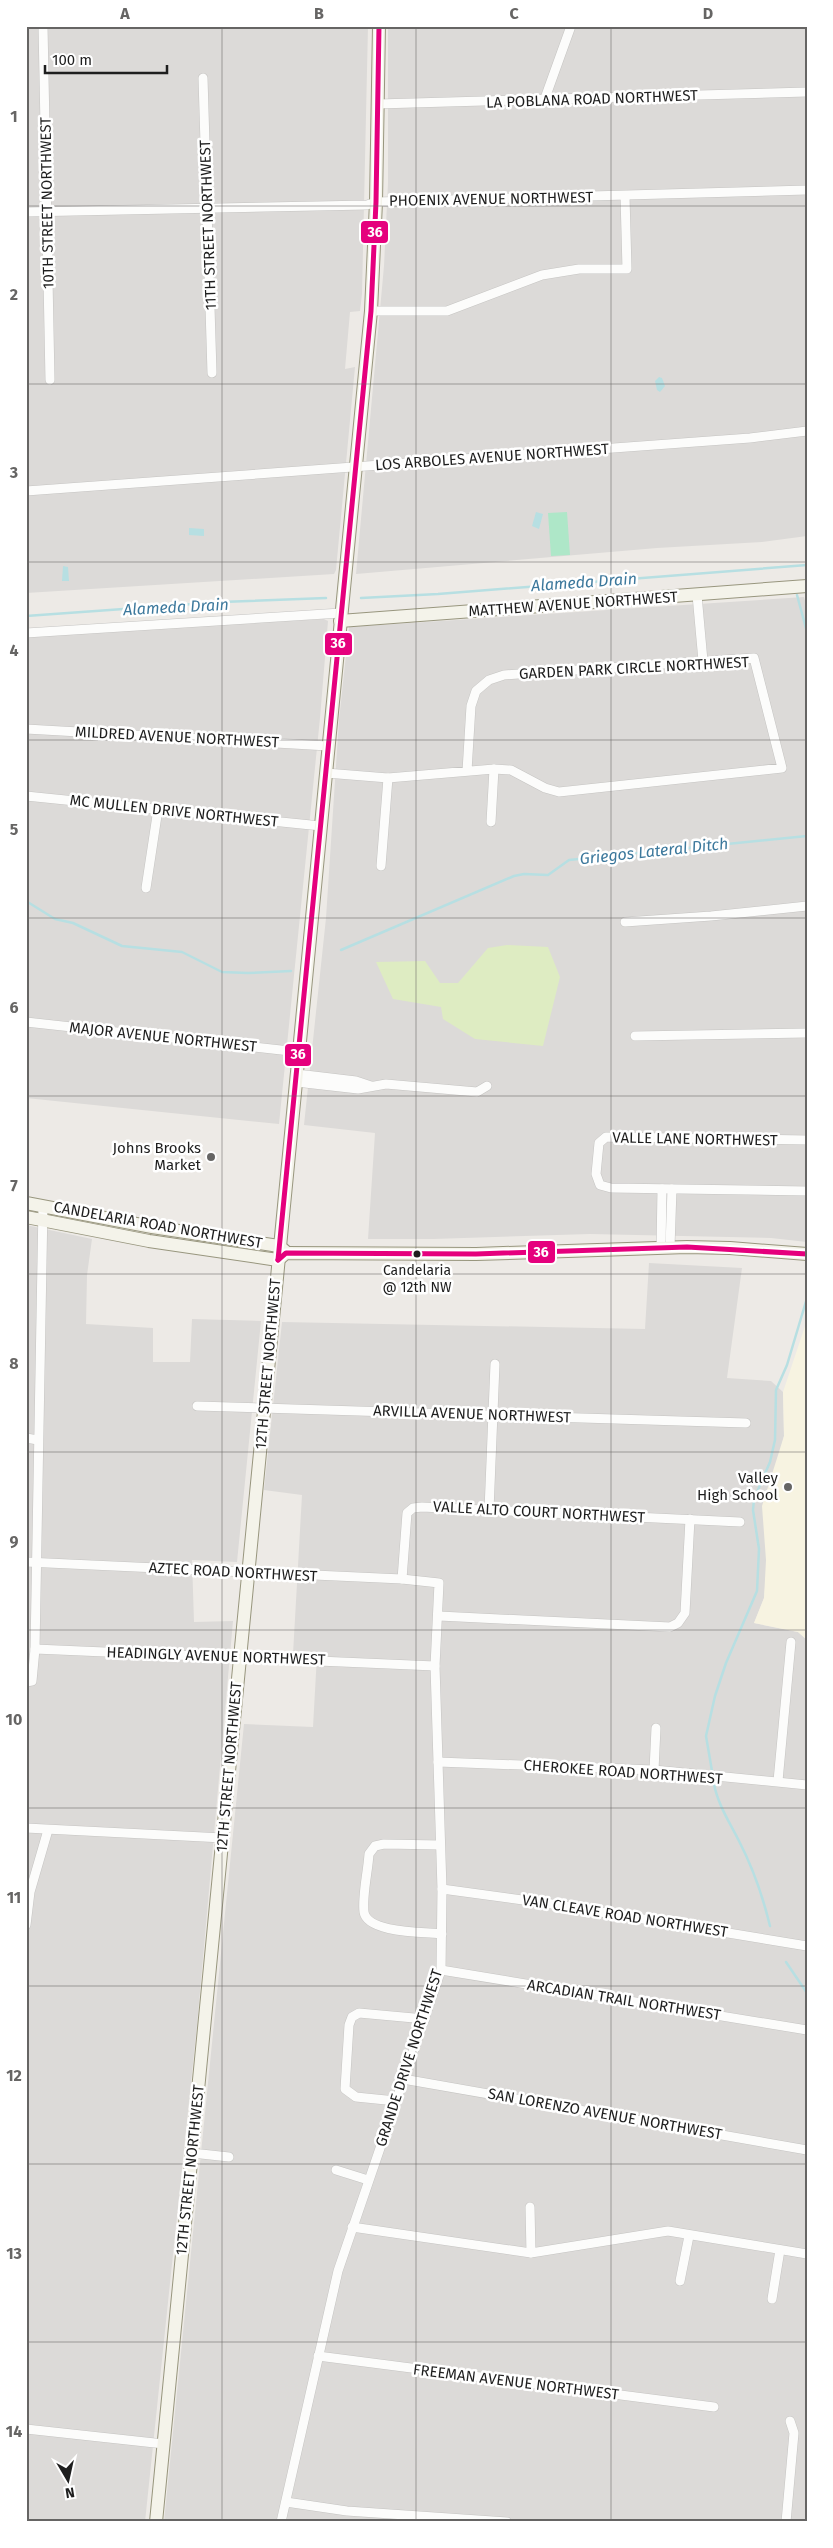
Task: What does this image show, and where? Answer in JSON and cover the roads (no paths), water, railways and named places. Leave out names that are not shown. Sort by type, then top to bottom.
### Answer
[{"type":"main road","name":"12TH STREET NORTHWEST","points":[[156,2522],[239,1656],[281,1253],[296,1078],[371,311],[376,202],[379,26]]},
{"type":"main road","name":"MATTHEW AVENUE NORTHWEST","points":[[341,617],[697,595],[807,586]]},
{"type":"main road","name":"CANDELARIA ROAD NORTHWEST","points":[[26,1203],[152,1226],[281,1253]]},
{"type":"main road","name":"CANDELARIA ROAD NORTHWEST","points":[[26,1217],[149,1241],[281,1253],[476,1254],[665,1248],[730,1248],[807,1254]]},
{"type":"street","name":"10TH STREET NORTHWEST","points":[[43,26],[50,380]]},
{"type":"street","points":[[544,100],[571,26]]},
{"type":"street","name":"11TH STREET NORTHWEST","points":[[203,78],[212,373]]},
{"type":"street","name":"LA POBLANA ROAD NORTHWEST","points":[[378,104],[807,92]]},
{"type":"street","name":"PHOENIX AVENUE NORTHWEST","points":[[26,212],[367,205],[376,202],[807,190]]},
{"type":"street","points":[[371,311],[447,311],[542,275],[578,270],[627,269],[625,196]]},
{"type":"street","name":"LOS ARBOLES AVENUE NORTHWEST","points":[[26,490],[750,438],[807,431]]},
{"type":"street","points":[[697,595],[703,661]]},
{"type":"street","name":"MATTHEW AVENUE NORTHWEST","points":[[26,633],[341,617]]},
{"type":"street","name":"GARDEN PARK CIRCLE NORTHWEST","points":[[467,771],[471,706],[476,691],[489,680],[504,675],[538,672],[754,658],[782,768],[770,771],[559,792],[545,788],[511,770],[494,769]]},
{"type":"street","name":"MILDRED AVENUE NORTHWEST","points":[[26,729],[328,746]]},
{"type":"street","points":[[326,773],[388,778],[494,769],[491,822]]},
{"type":"street","points":[[381,866],[388,778]]},
{"type":"street","name":"MC MULLEN DRIVE NORTHWEST","points":[[26,796],[321,826]]},
{"type":"street","points":[[146,888],[158,809]]},
{"type":"street","points":[[625,922],[807,906]]},
{"type":"street","name":"MAJOR AVENUE NORTHWEST","points":[[26,1022],[299,1052]]},
{"type":"street","points":[[635,1036],[807,1033]]},
{"type":"street","points":[[296,1078],[356,1080],[371,1086],[386,1084],[477,1092],[487,1086]]},
{"type":"street","name":"VALLE LANE NORTHWEST","points":[[807,1140],[606,1137],[599,1143],[596,1174],[600,1185],[611,1188],[807,1191]]},
{"type":"street","points":[[665,1248],[667,1189]]},
{"type":"street","points":[[26,1682],[32,1681],[34,1676],[35,1649],[31,1562],[38,1440],[43,1206]]},
{"type":"street","points":[[489,1510],[494,1364]]},
{"type":"street","name":"ARVILLA AVENUE NORTHWEST","points":[[197,1406],[746,1423]]},
{"type":"street","points":[[26,1438],[38,1440]]},
{"type":"street","name":"VALLE ALTO COURT NORTHWEST","points":[[402,1579],[407,1513],[413,1508],[740,1522]]},
{"type":"street","points":[[438,1616],[657,1628],[670,1627],[678,1623],[685,1613],[690,1519]]},
{"type":"street","name":"AZTEC ROAD NORTHWEST","points":[[31,1562],[439,1582]]},
{"type":"street","name":"GRANDE DRIVE NORTHWEST","points":[[281,2522],[338,2271],[425,2019],[440,1970],[442,1889],[435,1666],[439,1582]]},
{"type":"street","points":[[778,1781],[791,1642]]},
{"type":"street","name":"HEADINGLY AVENUE NORTHWEST","points":[[35,1649],[239,1656],[435,1666]]},
{"type":"street","points":[[654,1770],[656,1728]]},
{"type":"street","name":"CHEROKEE ROAD NORTHWEST","points":[[438,1762],[654,1770],[714,1778],[807,1784]]},
{"type":"street","points":[[26,1828],[222,1838]]},
{"type":"street","points":[[26,1925],[28,1891],[48,1830]]},
{"type":"street","points":[[440,1845],[384,1844],[375,1846],[369,1854],[364,1913],[369,1923],[380,1928],[442,1934]]},
{"type":"street","name":"VAN CLEAVE ROAD NORTHWEST","points":[[442,1889],[580,1908],[807,1946]]},
{"type":"street","name":"ARCADIAN TRAIL NORTHWEST","points":[[440,1970],[807,2030]]},
{"type":"street","points":[[396,2101],[356,2097],[346,2089],[349,2025],[352,2017],[359,2013],[425,2019]]},
{"type":"street","name":"SAN LORENZO AVENUE NORTHWEST","points":[[403,2079],[807,2150]]},
{"type":"street","points":[[192,2153],[229,2157]]},
{"type":"street","points":[[336,2170],[368,2180]]},
{"type":"street","points":[[530,2207],[532,2253]]},
{"type":"street","points":[[352,2227],[532,2253],[668,2231],[688,2236],[807,2254]]},
{"type":"street","points":[[680,2281],[688,2236]]},
{"type":"street","points":[[772,2299],[780,2250]]},
{"type":"street","name":"FREEMAN AVENUE NORTHWEST","points":[[318,2356],[714,2408]]},
{"type":"street","points":[[786,2522],[794,2433],[790,2421]]},
{"type":"street","points":[[26,2429],[164,2444]]},
{"type":"street","points":[[286,2502],[347,2511],[507,2522]]},
{"type":"water","points":[[659,377],[662,378],[665,386],[660,392],[657,390],[655,381]]},
{"type":"water","points":[[536,512],[543,514],[539,529],[532,526]]},
{"type":"water","points":[[189,528],[204,529],[204,536],[189,535]]},
{"type":"water","points":[[63,566],[68,567],[69,581],[62,581]]},
{"type":"waterway","name":"Alameda Drain","points":[[361,598],[438,594],[807,565]]},
{"type":"waterway","points":[[797,595],[807,632]]},
{"type":"waterway","name":"Alameda Drain","points":[[26,616],[221,602],[326,598]]},
{"type":"waterway","name":"Griegos Lateral Ditch","points":[[341,950],[514,876],[524,874],[548,875],[569,860],[807,836]]},
{"type":"waterway","name":"Griegos Lateral Ditch","points":[[26,901],[55,919],[73,923],[122,946],[182,952],[222,972],[291,971]]},
{"type":"waterway","name":"Griegos Lateral Ditch","points":[[712,1771],[706,1736],[715,1696],[726,1663],[757,1591],[759,1549],[753,1510],[754,1499],[770,1462],[775,1440],[776,1390],[787,1365],[807,1298]]},
{"type":"waterway","name":"Griegos Lateral Ditch","points":[[714,1784],[721,1807],[753,1872],[770,1926]]},
{"type":"waterway","name":"Griegos Lateral Ditch","points":[[786,1962],[807,1993]]},
{"type":"place","name":"Johns Brooks Market","points":[[211,1157]]},
{"type":"place","name":"Candelaria @ 12th NW","points":[[417,1254]]},
{"type":"place","name":"Valley High School","points":[[788,1487]]}]
